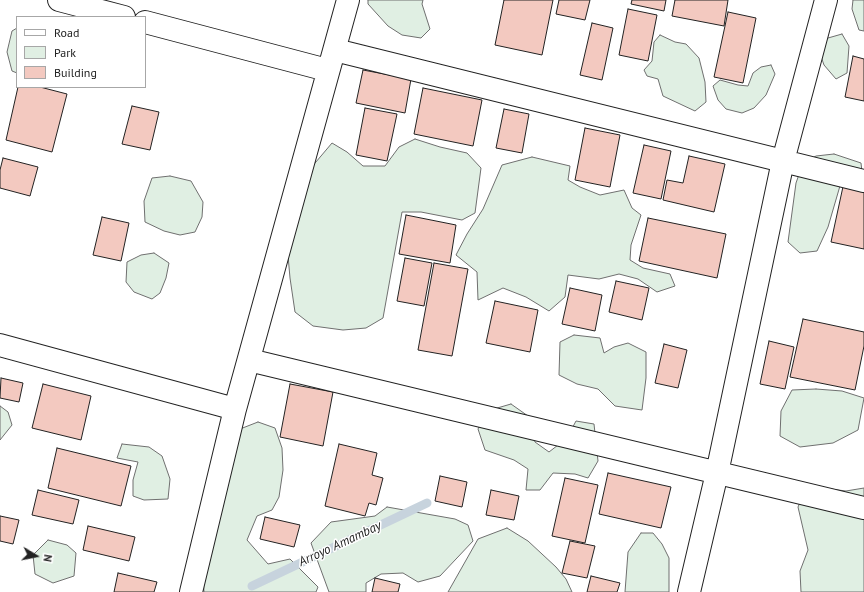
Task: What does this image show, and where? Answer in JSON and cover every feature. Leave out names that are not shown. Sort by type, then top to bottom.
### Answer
[{"type":"street","points":[[59,0],[120,16]]},
{"type":"street","points":[[191,592],[235,408],[327,70],[335,50],[348,0]]},
{"type":"street","points":[[689,592],[717,473],[783,161],[826,0]]},
{"type":"street","points":[[146,22],[327,70]]},
{"type":"street","points":[[335,50],[864,181]]},
{"type":"street","points":[[0,345],[235,408]]},
{"type":"street","points":[[249,360],[864,508]]},
{"type":"green space","points":[[368,0],[423,0],[422,4],[430,29],[421,38],[402,35],[388,26],[368,4]]},
{"type":"green space","points":[[853,0],[864,0],[864,31],[859,30],[852,9]]},
{"type":"green space","points":[[16,29],[16,73],[12,71],[7,52],[12,31]]},
{"type":"green space","points":[[842,34],[849,46],[847,73],[836,79],[824,65],[818,48],[828,38]]},
{"type":"green space","points":[[660,35],[675,42],[686,44],[699,58],[705,82],[706,102],[695,111],[663,96],[658,79],[647,76],[644,70],[652,61],[654,42]]},
{"type":"green space","points":[[771,65],[775,74],[766,95],[754,108],[742,113],[726,109],[718,100],[713,86],[720,80],[748,86],[753,73],[761,67]]},
{"type":"green space","points":[[415,139],[440,147],[467,153],[481,168],[475,213],[462,220],[421,212],[402,212],[383,318],[366,328],[343,330],[313,326],[295,312],[286,233],[310,169],[332,143],[347,152],[363,166],[385,166],[399,147]]},
{"type":"green space","points":[[834,154],[861,163],[863,181],[842,179],[828,227],[817,251],[800,253],[788,242],[796,183],[803,163],[816,156]]},
{"type":"green space","points":[[532,157],[570,166],[568,180],[580,187],[600,195],[624,190],[632,208],[641,215],[631,245],[630,260],[643,268],[670,274],[675,286],[657,292],[638,279],[619,274],[599,279],[568,275],[565,297],[549,311],[526,297],[503,288],[478,300],[477,272],[456,255],[483,209],[502,165]]},
{"type":"green space","points":[[170,176],[191,181],[203,202],[202,217],[195,232],[180,235],[164,231],[145,222],[144,201],[152,178]]},
{"type":"green space","points":[[154,253],[169,263],[166,278],[160,293],[152,299],[134,292],[126,282],[127,262],[141,255]]},
{"type":"green space","points":[[574,335],[600,338],[604,353],[614,347],[628,343],[646,352],[646,378],[642,410],[615,406],[598,389],[577,384],[559,375],[560,342]]},
{"type":"green space","points":[[816,389],[842,391],[864,398],[858,430],[833,443],[800,447],[780,436],[781,411],[792,390]]},
{"type":"green space","points":[[511,404],[528,416],[535,442],[549,452],[567,438],[576,421],[594,424],[598,461],[588,478],[575,474],[553,473],[540,490],[526,490],[528,469],[514,460],[485,450],[478,429],[487,411]]},
{"type":"green space","points":[[0,406],[8,412],[12,425],[0,440]]},
{"type":"green space","points":[[258,422],[275,428],[282,448],[283,470],[279,497],[272,510],[257,516],[247,540],[268,564],[290,559],[318,587],[316,592],[204,592],[202,562],[240,429]]},
{"type":"green space","points":[[122,444],[149,447],[162,456],[170,479],[168,499],[144,500],[133,496],[133,480],[138,462],[117,458]]},
{"type":"green space","points":[[807,486],[846,491],[864,488],[864,592],[801,592],[800,571],[808,550],[798,507]]},
{"type":"green space","points":[[387,507],[455,519],[468,525],[473,541],[440,576],[418,582],[403,573],[381,574],[366,583],[366,592],[329,592],[311,543],[331,522],[375,516]]},
{"type":"green space","points":[[507,528],[528,541],[556,567],[566,579],[572,592],[448,592],[478,539]]},
{"type":"green space","points":[[641,533],[653,533],[662,544],[669,558],[669,592],[625,592],[628,552]]},
{"type":"green space","points":[[48,540],[67,545],[76,553],[74,576],[53,583],[35,574],[33,555]]},
{"type":"building","points":[[504,0],[553,0],[542,55],[495,45]]},
{"type":"building","points":[[559,0],[590,0],[585,20],[556,14]]},
{"type":"building","points":[[632,0],[666,0],[664,11],[631,4]]},
{"type":"building","points":[[675,0],[728,0],[724,26],[672,16]]},
{"type":"building","points":[[628,9],[657,15],[648,61],[619,55]]},
{"type":"building","points":[[728,12],[756,18],[743,83],[714,77]]},
{"type":"building","points":[[592,23],[613,28],[602,80],[580,75]]},
{"type":"building","points":[[853,56],[864,59],[864,101],[845,97]]},
{"type":"building","points":[[363,70],[411,79],[405,113],[356,103]]},
{"type":"building","points":[[18,88],[44,88],[67,94],[52,152],[6,140]]},
{"type":"building","points":[[423,88],[482,100],[473,146],[414,134]]},
{"type":"building","points":[[132,106],[159,112],[150,150],[122,144]]},
{"type":"building","points":[[365,108],[397,114],[387,161],[356,155]]},
{"type":"building","points":[[504,109],[529,114],[522,153],[496,148]]},
{"type":"building","points":[[585,128],[620,135],[610,187],[575,180]]},
{"type":"building","points":[[644,145],[671,151],[661,199],[633,193]]},
{"type":"building","points":[[689,156],[725,164],[714,212],[663,200],[667,180],[683,183]]},
{"type":"building","points":[[3,158],[38,167],[30,196],[0,188],[0,170]]},
{"type":"building","points":[[844,182],[864,186],[864,249],[831,242]]},
{"type":"building","points":[[406,215],[456,225],[450,263],[399,254]]},
{"type":"building","points":[[102,217],[129,223],[121,261],[93,255]]},
{"type":"building","points":[[648,218],[726,234],[717,278],[639,261]]},
{"type":"building","points":[[405,258],[432,263],[424,306],[397,301]]},
{"type":"building","points":[[434,263],[468,269],[452,356],[418,350]]},
{"type":"building","points":[[616,281],[649,288],[642,320],[609,312]]},
{"type":"building","points":[[570,288],[602,295],[595,331],[562,324]]},
{"type":"building","points":[[495,301],[538,310],[530,352],[486,343]]},
{"type":"building","points":[[803,319],[864,332],[864,346],[855,390],[790,377]]},
{"type":"building","points":[[769,341],[794,347],[785,389],[760,384]]},
{"type":"building","points":[[664,344],[687,350],[678,388],[655,383]]},
{"type":"building","points":[[1,378],[23,383],[19,402],[0,398]]},
{"type":"building","points":[[43,384],[91,396],[81,440],[32,428]]},
{"type":"building","points":[[290,384],[333,392],[323,446],[280,437]]},
{"type":"building","points":[[339,444],[377,453],[372,475],[383,478],[376,505],[369,503],[365,516],[325,506]]},
{"type":"building","points":[[57,448],[131,466],[121,506],[48,488]]},
{"type":"building","points":[[608,473],[671,487],[661,528],[599,514]]},
{"type":"building","points":[[440,476],[467,482],[462,507],[435,501]]},
{"type":"building","points":[[565,478],[598,485],[585,543],[552,536]]},
{"type":"building","points":[[38,490],[79,500],[73,524],[32,515]]},
{"type":"building","points":[[491,490],[519,496],[514,520],[486,515]]},
{"type":"building","points":[[0,516],[19,520],[13,544],[0,541]]},
{"type":"building","points":[[265,517],[300,525],[294,547],[260,539]]},
{"type":"building","points":[[88,526],[135,537],[129,561],[83,550]]},
{"type":"building","points":[[570,541],[595,546],[587,578],[562,573]]},
{"type":"building","points":[[118,573],[157,582],[154,592],[114,592]]},
{"type":"building","points":[[591,576],[620,583],[617,592],[587,592]]},
{"type":"building","points":[[375,578],[400,584],[398,592],[372,592]]},
{"type":"waterway","name":"Arroyo Amambay","points":[[252,586],[427,503]]}]
